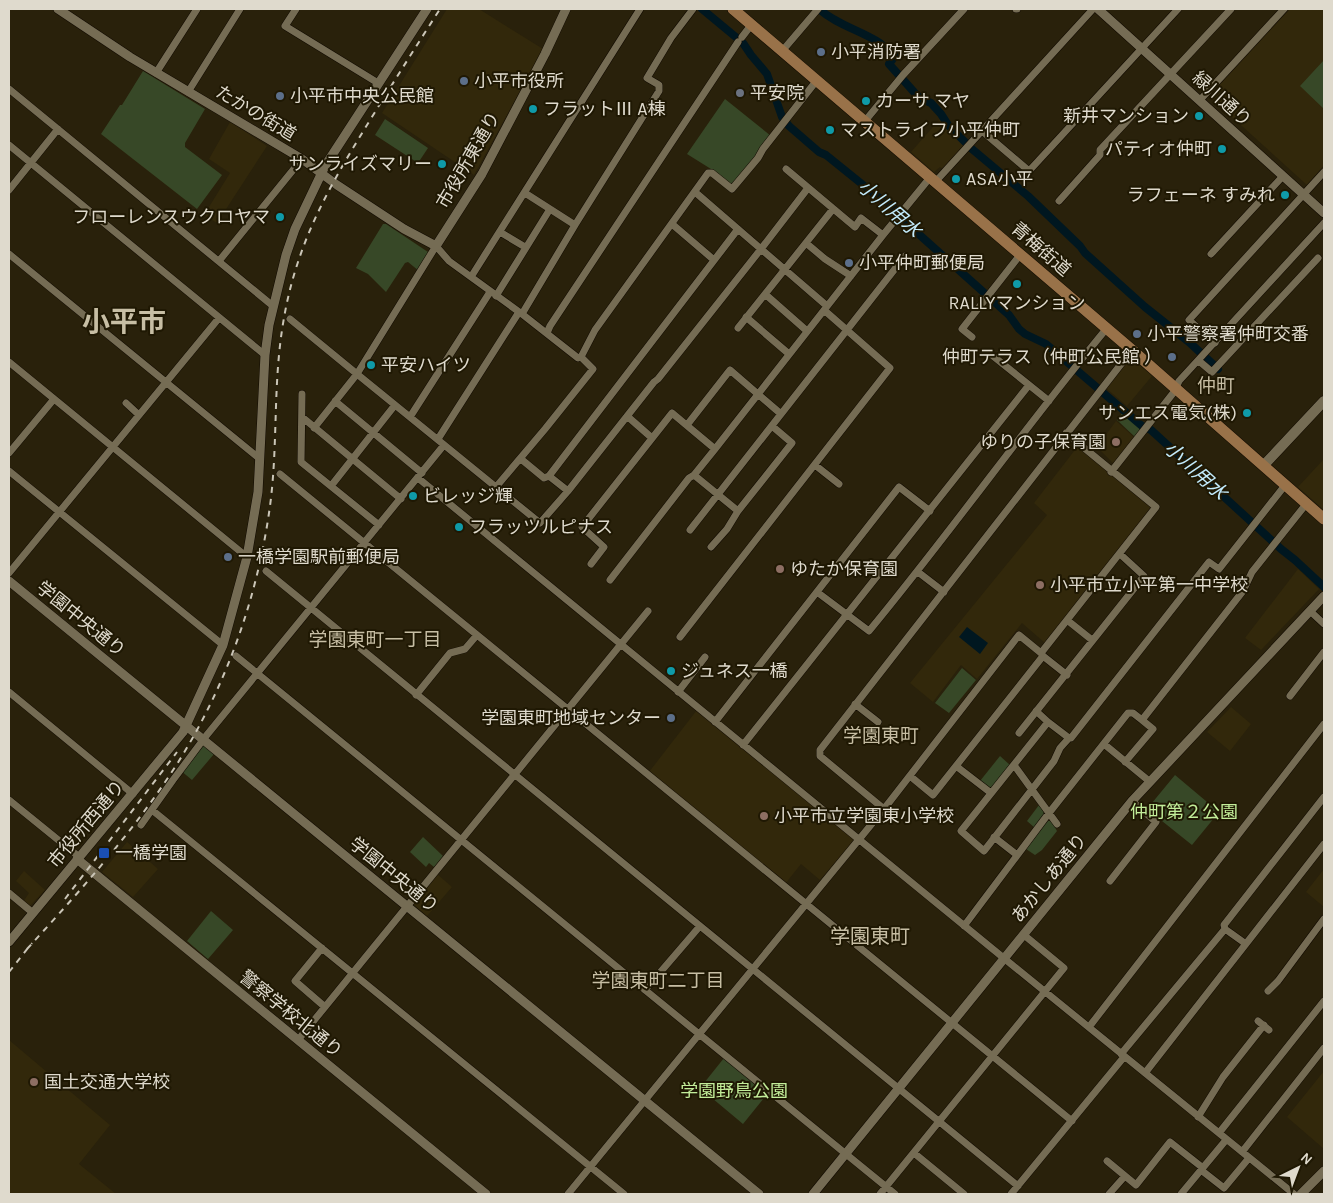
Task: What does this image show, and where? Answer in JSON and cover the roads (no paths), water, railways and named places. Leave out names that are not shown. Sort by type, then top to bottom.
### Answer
[{"type":"main road","name":"青梅街道","points":[[733,9],[1107,328],[1324,519]]},
{"type":"main road","points":[[1264,466],[1324,401]]},
{"type":"street","name":"たかの街道","points":[[58,9],[156,73],[302,159],[337,185],[406,230],[436,246]]},
{"type":"street","points":[[156,73],[197,9]]},
{"type":"street","points":[[188,92],[240,9]]},
{"type":"street","points":[[296,9],[285,26],[378,83]]},
{"type":"street","name":"市役所西通り","points":[[9,942],[183,732],[223,645],[247,557],[258,492],[266,355],[273,306],[286,255],[295,229],[325,166],[427,9]]},
{"type":"street","name":"市役所東通り","points":[[436,246],[482,174],[545,54],[566,9]]},
{"type":"street","points":[[471,278],[640,9]]},
{"type":"street","points":[[438,440],[521,313],[659,91],[658,85],[647,78],[671,38],[693,9]]},
{"type":"street","points":[[865,121],[964,9]]},
{"type":"street","points":[[610,580],[688,478],[694,475],[759,395],[825,308],[928,180],[938,179],[1093,9]]},
{"type":"street","name":"緑川通り","points":[[1098,9],[1324,214]]},
{"type":"street","points":[[981,130],[1029,171],[1178,9]]},
{"type":"street","points":[[1059,202],[1100,155],[1100,150],[1231,9]]},
{"type":"street","points":[[1200,100],[1284,9]]},
{"type":"street","points":[[783,50],[817,10]]},
{"type":"street","points":[[547,333],[740,39],[752,24]]},
{"type":"street","points":[[581,356],[595,330],[708,173],[712,173],[732,189],[817,80]]},
{"type":"street","points":[[9,89],[273,306]]},
{"type":"street","points":[[9,190],[58,129]]},
{"type":"street","points":[[9,145],[266,355]]},
{"type":"street","points":[[219,261],[302,159]]},
{"type":"street","points":[[786,169],[855,227],[861,218],[883,235]]},
{"type":"street","points":[[1215,343],[1189,320],[1324,172]]},
{"type":"street","points":[[1211,254],[1282,176]]},
{"type":"street","points":[[290,319],[540,522],[568,491],[808,188]]},
{"type":"street","points":[[680,636],[890,368],[846,329],[784,269],[695,192]]},
{"type":"street","points":[[525,194],[575,225]]},
{"type":"street","points":[[410,417],[550,209]]},
{"type":"street","points":[[738,328],[833,209]]},
{"type":"street","points":[[1111,472],[1174,392],[1179,382],[1324,223]]},
{"type":"street","points":[[672,224],[714,260]]},
{"type":"street","points":[[521,459],[544,478],[549,476],[738,230]]},
{"type":"street","points":[[500,232],[525,248]]},
{"type":"street","points":[[806,243],[825,259],[851,276]]},
{"type":"street","points":[[314,428],[357,374],[436,246],[449,261],[471,278],[521,313],[578,358],[581,356]]},
{"type":"street","points":[[9,254],[260,458]]},
{"type":"street","points":[[972,337],[962,329],[1020,255]]},
{"type":"street","points":[[690,530],[905,256]]},
{"type":"street","points":[[1200,360],[1212,372],[1218,367],[1318,258]]},
{"type":"street","points":[[765,294],[807,331]]},
{"type":"street","points":[[746,317],[789,354]]},
{"type":"street","points":[[9,574],[219,318]]},
{"type":"street","points":[[817,592],[869,631],[918,572],[968,504],[1107,328]]},
{"type":"street","points":[[884,809],[820,756],[820,750],[1132,350]]},
{"type":"street","points":[[496,487],[521,459],[593,369],[581,356]]},
{"type":"street","points":[[993,356],[1049,401]]},
{"type":"street","points":[[9,362],[247,557]]},
{"type":"street","points":[[687,425],[730,370],[781,414]]},
{"type":"street","points":[[743,745],[1029,385]]},
{"type":"street","points":[[302,394],[301,462],[379,525]]},
{"type":"street","points":[[9,453],[54,399]]},
{"type":"street","points":[[335,401],[373,432],[420,476],[678,692],[1294,1194]]},
{"type":"street","points":[[126,403],[140,415]]},
{"type":"street","points":[[331,486],[395,405]]},
{"type":"street","points":[[591,564],[604,547],[582,527],[672,413],[715,449]]},
{"type":"street","points":[[627,416],[652,438]]},
{"type":"street","points":[[302,417],[401,499]]},
{"type":"street","points":[[711,547],[727,529],[738,511],[792,443],[772,426]]},
{"type":"street","points":[[910,776],[933,795],[1156,507],[1111,472],[1066,433]]},
{"type":"street","points":[[141,825],[173,780],[257,673],[444,445]]},
{"type":"street","points":[[815,466],[839,484]]},
{"type":"street","points":[[9,471],[223,645]]},
{"type":"street","points":[[280,474],[1072,1121]]},
{"type":"street","points":[[694,475],[738,511]]},
{"type":"street","points":[[549,476],[568,491]]},
{"type":"street","points":[[1048,722],[961,830],[984,850],[1054,761],[1060,748],[1071,738],[1210,562],[1219,569],[1286,484]]},
{"type":"street","points":[[715,722],[899,487],[930,511]]},
{"type":"street","points":[[1142,720],[1243,591],[1252,572],[1307,503]]},
{"type":"street","points":[[1019,733],[1144,576],[1120,554]]},
{"type":"street","points":[[266,571],[1018,1186]]},
{"type":"street","points":[[918,572],[944,592]]},
{"type":"street","name":"学園中央通り","points":[[9,581],[759,1194]]},
{"type":"street","name":"あかしあ通り","points":[[813,1194],[1149,781],[1324,596]]},
{"type":"street","points":[[298,1040],[648,611]]},
{"type":"street","points":[[1310,611],[1324,624]]},
{"type":"street","points":[[1067,620],[1092,640]]},
{"type":"street","points":[[416,695],[450,653],[465,649],[476,636]]},
{"type":"street","points":[[568,1194],[859,840],[1019,636],[1067,675]]},
{"type":"street","points":[[1290,696],[1324,652]]},
{"type":"street","points":[[236,656],[895,1194]]},
{"type":"street","points":[[678,692],[705,657]]},
{"type":"street","points":[[9,692],[133,794]]},
{"type":"street","points":[[855,704],[878,722]]},
{"type":"street","points":[[1036,712],[1069,738]]},
{"type":"street","points":[[964,926],[1049,813],[1128,713],[1133,713],[1153,729],[1126,762]]},
{"type":"street","points":[[1089,1027],[1324,724]]},
{"type":"street","points":[[1104,744],[1149,781]]},
{"type":"street","points":[[1014,765],[1057,824]]},
{"type":"street","points":[[956,766],[991,793]]},
{"type":"street","points":[[1011,1194],[1072,1121],[1225,929],[1224,926],[1324,797]]},
{"type":"street","points":[[9,800],[78,857]]},
{"type":"street","points":[[1110,881],[1156,822],[1132,801]]},
{"type":"street","points":[[152,810],[624,1194]]},
{"type":"street","points":[[994,837],[1017,855]]},
{"type":"street","points":[[1144,1073],[1324,844]]},
{"type":"street","name":"警察学校北通り","points":[[78,857],[486,1194]]},
{"type":"street","points":[[9,893],[33,913]]},
{"type":"street","points":[[1268,991],[1278,981],[1324,919]]},
{"type":"street","points":[[645,990],[700,926]]},
{"type":"street","points":[[1225,929],[1246,944]]},
{"type":"street","points":[[880,1194],[1064,968],[1024,935]]},
{"type":"street","points":[[322,948],[295,981],[325,1007]]},
{"type":"street","points":[[1219,1134],[1324,1001]]},
{"type":"street","points":[[1198,1116],[1223,1077],[1264,1025]]},
{"type":"street","points":[[1242,1152],[1324,1048]]},
{"type":"street","points":[[1181,1194],[1226,1140]]},
{"type":"street","points":[[1107,1161],[1136,1185],[1170,1142],[1224,1188],[1249,1158]]},
{"type":"street","points":[[914,1153],[964,1194]]},
{"type":"street","points":[[1301,1194],[1324,1171]]},
{"type":"street","points":[[1109,1194],[1125,1176]]},
{"type":"water","points":[[967,627],[988,643],[980,654],[959,637]]},
{"type":"waterway","name":"小川用水","points":[[702,9],[743,43],[767,74],[782,117],[789,126],[819,152],[826,155],[892,206],[913,229],[1009,315],[1019,329],[1046,344],[1142,426],[1151,430],[1324,587]]},
{"type":"waterway","points":[[819,9],[833,19],[880,43],[895,56],[889,64],[920,98],[931,103],[948,125],[972,149],[1028,196],[1085,253],[1145,307],[1189,342],[1218,369]]},
{"type":"railway","points":[[27,949],[67,905],[143,813],[177,764],[210,705],[224,675],[247,611],[256,579],[269,513],[272,493],[280,343],[288,296],[298,262],[312,226],[338,175],[376,110],[440,9]]},
{"type":"railway","points":[[65,899],[177,752]]},
{"type":"railway","points":[[9,972],[32,943]]},
{"type":"place","name":"小平消防署","points":[[821,52]]},
{"type":"place","name":"小平市役所","points":[[464,81]]},
{"type":"place","name":"平安院","points":[[740,93]]},
{"type":"place","name":"小平市中央公民館","points":[[280,96]]},
{"type":"place","name":"カーサ マヤ","points":[[866,101]]},
{"type":"place","name":"フラットⅢ A棟","points":[[533,109]]},
{"type":"place","name":"新井マンション","points":[[1199,116]]},
{"type":"place","name":"マストライフ小平仲町","points":[[830,130]]},
{"type":"place","name":"パティオ仲町","points":[[1222,149]]},
{"type":"place","name":"サンライズマリー","points":[[442,164]]},
{"type":"place","name":"ASA小平","points":[[956,179]]},
{"type":"place","name":"ラフェーネ すみれ","points":[[1285,195]]},
{"type":"place","name":"フローレンスウクロヤマ","points":[[280,217]]},
{"type":"place","name":"小平仲町郵便局","points":[[849,263]]},
{"type":"place","name":"RALLYマンション","points":[[1017,284]]},
{"type":"place","name":"小平警察署仲町交番","points":[[1137,334]]},
{"type":"place","name":"仲町テラス（仲町公民館 ）","points":[[1172,357]]},
{"type":"place","name":"平安ハイツ","points":[[371,365]]},
{"type":"place","name":"サンエス電気(株)","points":[[1247,413]]},
{"type":"place","name":"ゆりの子保育園","points":[[1116,442]]},
{"type":"place","name":"ビレッジ輝","points":[[413,496]]},
{"type":"place","name":"フラッツルピナス","points":[[459,527]]},
{"type":"place","name":"一橋学園駅前郵便局","points":[[228,557]]},
{"type":"place","name":"ゆたか保育園","points":[[780,569]]},
{"type":"place","name":"小平市立小平第一中学校","points":[[1040,585]]},
{"type":"place","name":"ジュネス一橋","points":[[671,671]]},
{"type":"place","name":"学園東町地域センター","points":[[671,718]]},
{"type":"place","name":"小平市立学園東小学校","points":[[764,816]]},
{"type":"place","name":"一橋学園","points":[[104,853]]},
{"type":"place","name":"国土交通大学校","points":[[34,1082]]},
{"type":"district","name":"小平市","points":[[124,321]]},
{"type":"district","name":"仲町","points":[[1216,385]]},
{"type":"district","name":"学園東町一丁目","points":[[375,639]]},
{"type":"district","name":"学園東町","points":[[881,735]]},
{"type":"district","name":"学園東町","points":[[870,936]]},
{"type":"district","name":"学園東町二丁目","points":[[658,980]]},
{"type":"park label","name":"仲町第２公園","points":[[1184,812]]},
{"type":"park label","name":"学園野鳥公園","points":[[734,1091]]}]
